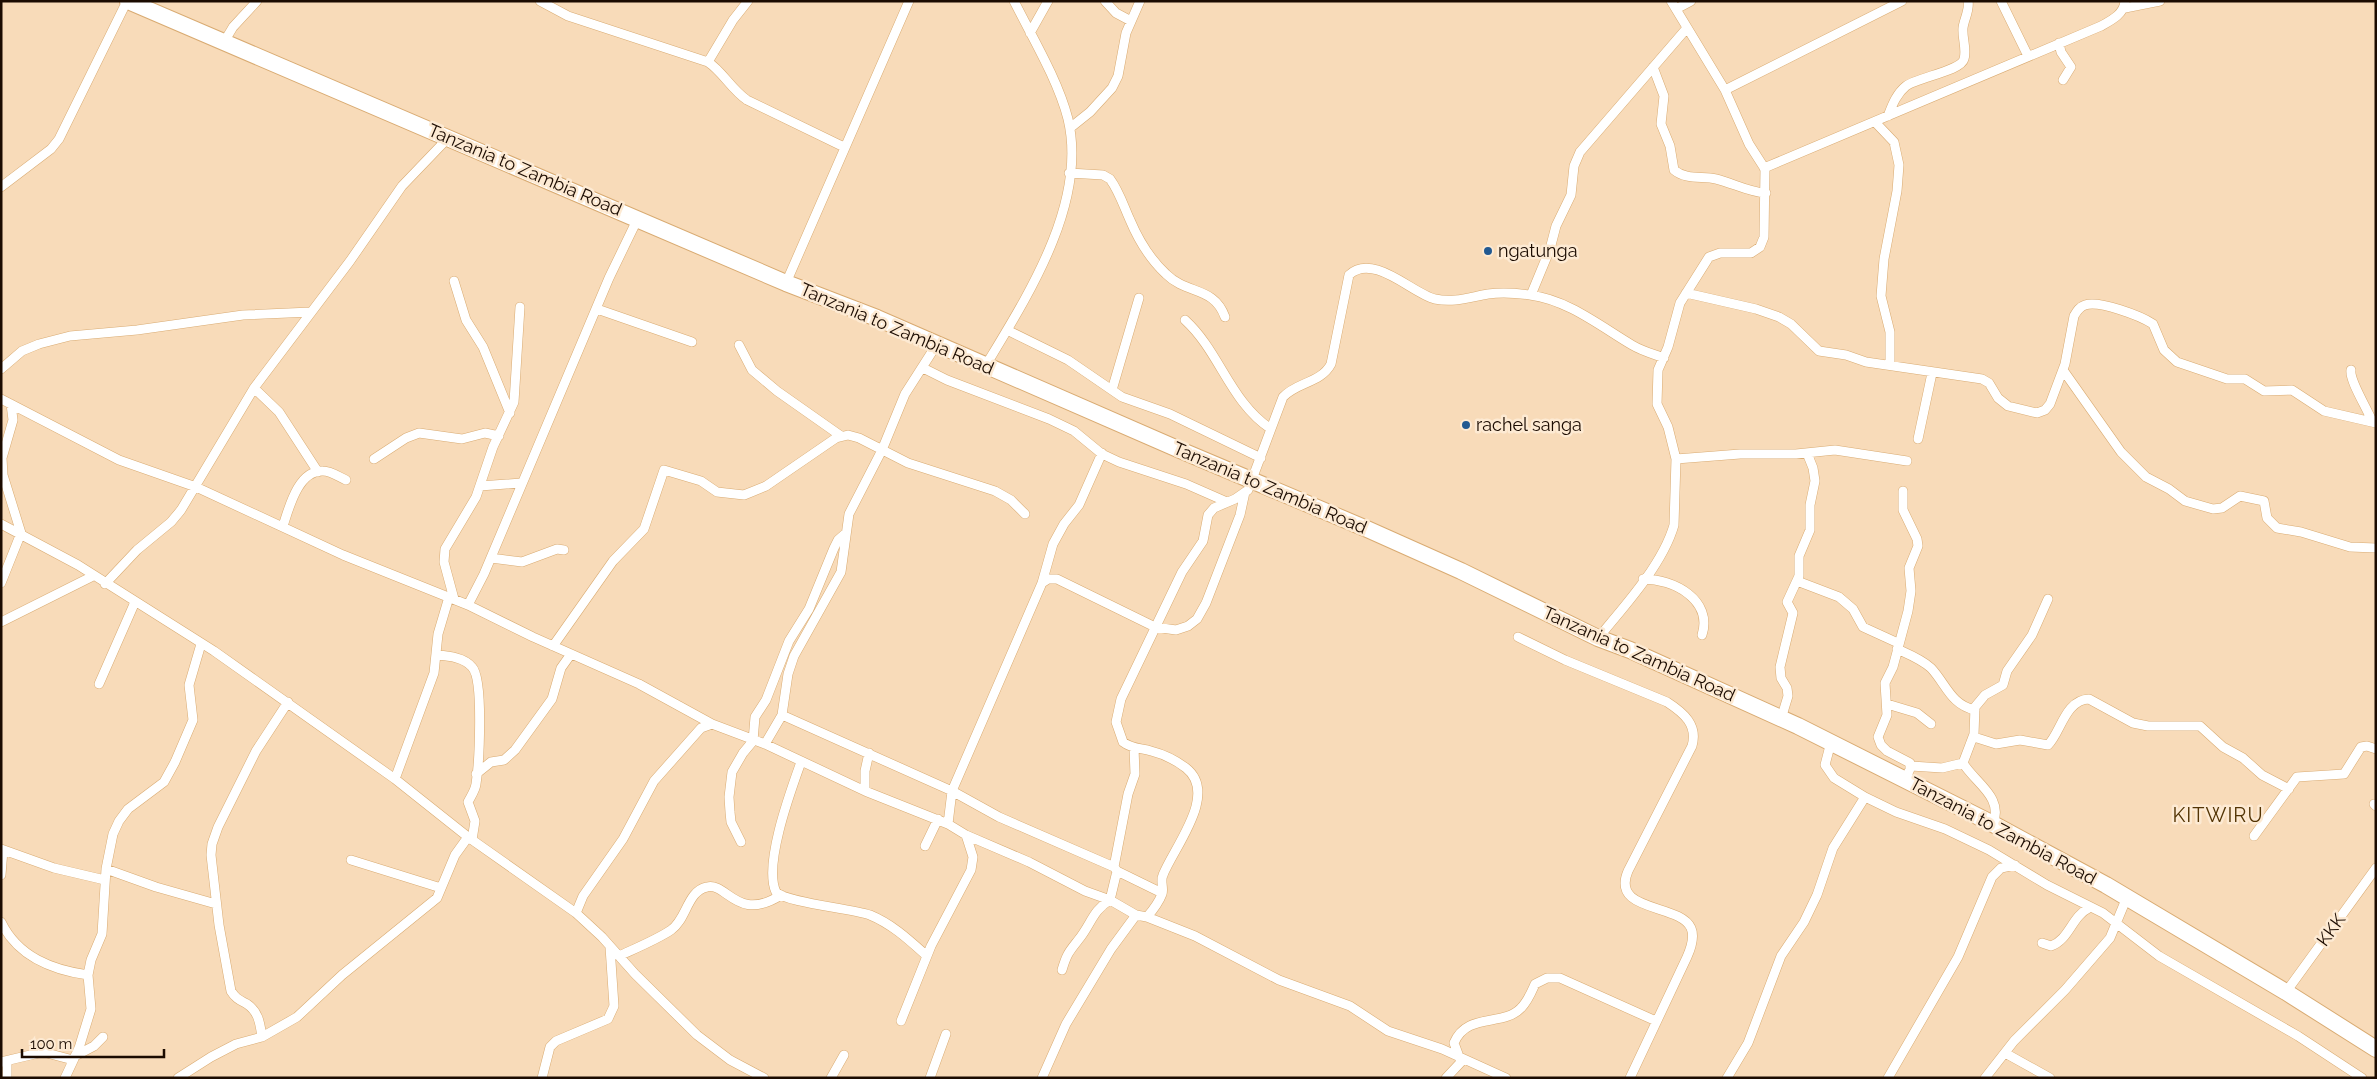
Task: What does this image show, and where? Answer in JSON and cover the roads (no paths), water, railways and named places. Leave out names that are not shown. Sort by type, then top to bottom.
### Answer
[{"type":"highway","name":"Tanzania to Zambia Road","points":[[127,1],[449,137],[786,283],[877,318],[986,365],[1249,487],[1461,571],[1598,638],[1630,650],[1830,742],[1908,773],[1993,824],[2127,897],[2286,992],[2376,1049]]},
{"type":"street","points":[[1,187],[51,149],[59,139],[127,1]]},
{"type":"street","points":[[224,42],[234,27],[257,1]]},
{"type":"street","points":[[540,1],[568,16],[708,62],[717,69],[735,91],[747,100],[844,147]]},
{"type":"street","points":[[708,62],[729,26],[748,1]]},
{"type":"street","points":[[786,283],[909,1]]},
{"type":"street","points":[[986,365],[1040,269],[1056,232],[1069,173],[1070,128],[1060,97],[1014,1]]},
{"type":"street","points":[[1030,33],[1048,1]]},
{"type":"street","points":[[1105,1],[1116,13],[1131,21]]},
{"type":"street","points":[[1070,128],[1090,112],[1112,88],[1118,76],[1124,40],[1140,1]]},
{"type":"street","points":[[1598,638],[1664,548],[1674,525],[1676,460],[1668,427],[1657,404],[1658,370],[1664,358],[1678,310],[1703,264],[1713,255],[1751,253],[1760,247],[1764,232],[1766,193],[1764,168],[1749,144],[1725,90],[1673,5],[1690,1]]},
{"type":"street","points":[[1725,90],[1902,1]]},
{"type":"street","points":[[1888,116],[1898,94],[1905,87],[1923,77],[1958,67],[1963,62],[1965,57],[1963,29],[1968,1]]},
{"type":"street","points":[[2001,1],[2028,56]]},
{"type":"street","points":[[1764,168],[2101,26],[2114,19],[2125,4],[2160,1]]},
{"type":"street","points":[[1531,295],[1550,248],[1556,226],[1571,195],[1574,166],[1580,152],[1687,28]]},
{"type":"street","points":[[2059,43],[2061,52],[2071,66],[2063,80]]},
{"type":"street","points":[[1652,67],[1663,91],[1664,101],[1661,124],[1670,146],[1674,170],[1687,176],[1718,180],[1753,192],[1766,193]]},
{"type":"street","points":[[1875,122],[1894,142],[1899,165],[1897,191],[1884,259],[1882,296],[1890,332],[1890,364]]},
{"type":"street","points":[[105,584],[137,550],[171,522],[196,487],[254,388],[402,186],[449,137]]},
{"type":"street","points":[[1069,173],[1103,175],[1110,179],[1131,224],[1156,263],[1179,284],[1216,299],[1225,317]]},
{"type":"street","points":[[468,605],[491,558],[622,248],[638,218]]},
{"type":"street","points":[[1042,583],[1048,579],[1057,579],[1155,627],[1169,630],[1181,629],[1197,619],[1240,515],[1281,400],[1295,387],[1323,375],[1331,364],[1347,282],[1353,272],[1367,269],[1394,276],[1427,296],[1443,300],[1457,301],[1496,293],[1531,295],[1589,317],[1631,344],[1664,358]]},
{"type":"street","points":[[454,282],[466,320],[486,352],[500,394],[510,413]]},
{"type":"street","points":[[1686,293],[1756,309],[1779,317],[1791,324],[1819,351],[1846,355],[1866,362],[1890,364],[1932,373],[1982,379],[1988,383],[2003,403],[2037,413],[2045,410],[2050,404],[2063,370],[2074,316],[2079,308],[2086,304],[2096,304],[2153,324],[2164,350],[2177,362],[2227,379],[2245,380],[2264,390],[2292,390],[2324,411],[2338,416],[2374,422]]},
{"type":"street","points":[[1112,390],[1139,298]]},
{"type":"street","points":[[395,778],[428,690],[436,655],[440,624],[451,598],[444,562],[445,549],[476,497],[493,447],[510,413],[516,391],[520,307]]},
{"type":"street","points":[[597,309],[692,342]]},
{"type":"street","points":[[1,369],[22,351],[39,344],[70,336],[137,330],[243,315],[311,312]]},
{"type":"street","points":[[1185,320],[1206,342],[1227,381],[1246,408],[1271,429]]},
{"type":"street","points":[[1007,330],[1068,360],[1122,397],[1170,414],[1261,458]]},
{"type":"street","points":[[738,344],[752,370],[777,392],[841,436]]},
{"type":"street","points":[[765,744],[782,715],[788,674],[794,656],[841,572],[850,514],[882,450],[905,394],[937,344]]},
{"type":"street","points":[[923,368],[947,380],[1048,419],[1074,432],[1102,454],[1186,484],[1227,502]]},
{"type":"street","points":[[2063,370],[2121,452],[2146,477],[2169,488],[2185,502],[2217,509],[2222,508],[2240,496],[2264,501],[2268,518],[2277,528],[2301,532],[2350,547],[2376,548]]},
{"type":"street","points":[[2351,370],[2351,380],[2374,422]]},
{"type":"street","points":[[1918,439],[1932,373]]},
{"type":"street","points":[[254,388],[279,412],[318,472]]},
{"type":"street","points":[[1,399],[119,460],[196,487],[343,555],[468,605],[553,646],[639,684],[712,724],[765,744],[865,790],[938,819],[966,835],[1029,862],[1085,891],[1110,900],[1136,915],[1148,917],[1195,936],[1280,980],[1350,1006],[1388,1030],[1442,1048],[1506,1078]]},
{"type":"street","points":[[1,582],[21,533],[3,475],[2,458],[13,420],[11,404]]},
{"type":"street","points":[[374,459],[406,438],[420,433],[462,439],[486,433],[499,436]]},
{"type":"street","points":[[553,646],[613,560],[644,528],[663,470],[668,469],[701,481],[717,492],[748,494],[766,486],[841,436],[848,435],[859,438],[908,463],[1006,496],[1025,514]]},
{"type":"street","points":[[1676,460],[1740,454],[1774,456],[1841,450],[1907,461]]},
{"type":"street","points":[[1781,719],[1788,696],[1787,688],[1781,678],[1780,667],[1793,613],[1787,602],[1797,582],[1800,570],[1799,556],[1810,533],[1810,505],[1815,486],[1813,468],[1807,453]]},
{"type":"street","points":[[948,824],[952,791],[1042,583],[1053,544],[1064,524],[1079,505],[1102,454]]},
{"type":"street","points":[[283,526],[293,496],[312,474],[325,471],[346,480]]},
{"type":"street","points":[[480,486],[522,482]]},
{"type":"street","points":[[1148,917],[1162,893],[1162,878],[1193,815],[1198,802],[1198,788],[1193,776],[1181,765],[1155,752],[1134,748],[1123,742],[1116,726],[1116,718],[1128,681],[1182,572],[1203,542],[1208,514],[1214,508],[1227,502],[1249,487]]},
{"type":"street","points":[[1903,491],[1903,510],[1918,543],[1909,568],[1910,602],[1893,666],[1885,685],[1887,715],[1879,734],[1879,741],[1886,751],[1908,762],[1908,773],[1963,764]]},
{"type":"street","points":[[1,524],[21,533],[93,576],[201,644],[288,702],[395,778],[470,839],[576,913],[698,1035],[730,1060],[764,1078]]},
{"type":"street","points":[[741,842],[731,822],[730,790],[734,767],[753,741],[755,717],[766,700],[789,641],[809,609],[834,548],[838,540],[846,533]]},
{"type":"street","points":[[491,558],[522,562],[557,549],[564,550]]},
{"type":"street","points":[[1,622],[93,576]]},
{"type":"street","points":[[1643,579],[1673,585],[1697,602],[1705,620],[1702,635]]},
{"type":"street","points":[[1797,582],[1839,597],[1853,609],[1863,627],[1925,664],[1957,702],[1966,708],[1975,710]]},
{"type":"street","points":[[1963,764],[1974,737],[1975,710],[1981,699],[2003,685],[2007,671],[2032,635],[2048,599]]},
{"type":"street","points":[[99,684],[135,602]]},
{"type":"street","points":[[1518,637],[1565,660],[1667,702],[1679,710],[1693,727],[1692,746],[1624,882],[1626,890],[1633,898],[1685,920],[1693,933],[1692,945],[1687,958],[1630,1078]]},
{"type":"street","points":[[64,1078],[74,1058],[92,1010],[88,976],[91,960],[102,934],[106,869],[113,834],[118,821],[128,809],[164,782],[181,750],[194,718],[188,686],[201,644]]},
{"type":"street","points":[[476,774],[491,762],[504,760],[515,750],[552,699],[562,668],[571,654]]},
{"type":"street","points":[[178,1078],[188,1070],[236,1044],[262,1037],[297,1017],[342,976],[426,909],[437,898],[455,855],[470,839],[475,821],[468,802],[476,784],[479,709],[478,679],[474,668],[467,662],[436,655]]},
{"type":"street","points":[[1974,737],[1996,744],[2020,740],[2048,745],[2057,727],[2072,707],[2082,700],[2089,699],[2133,723],[2148,726],[2200,726],[2226,749],[2243,758],[2262,775],[2289,788]]},
{"type":"street","points":[[262,1037],[258,1016],[254,1010],[236,999],[231,991],[216,904],[211,855],[218,827],[256,751],[288,702]]},
{"type":"street","points":[[1887,704],[1917,713],[1931,724]]},
{"type":"street","points":[[782,715],[952,791],[999,817],[1115,869],[1162,893]]},
{"type":"street","points":[[576,913],[583,896],[623,839],[654,781],[701,728],[712,724]]},
{"type":"street","points":[[1830,742],[1824,762],[1827,771],[1844,785],[1896,812],[1953,832],[2089,908],[2103,913],[2159,956],[2298,1036],[2362,1078]]},
{"type":"street","points":[[2254,836],[2299,776],[2344,774],[2361,747],[2367,746],[2376,749]]},
{"type":"street","points":[[1062,970],[1070,948],[1079,939],[1093,914],[1100,906],[1110,900],[1128,794],[1135,774],[1134,748]]},
{"type":"street","points":[[865,790],[864,771],[869,753]]},
{"type":"street","points":[[801,762],[778,834],[773,882],[776,890],[781,895],[871,916],[894,927],[927,956]]},
{"type":"street","points":[[1963,764],[1991,797],[1996,815],[1993,824]]},
{"type":"street","points":[[1727,1078],[1748,1044],[1781,956],[1804,922],[1818,895],[1833,848],[1864,797]]},
{"type":"street","points":[[925,846],[938,819]]},
{"type":"street","points":[[901,1021],[945,916],[971,870],[973,857],[966,835]]},
{"type":"street","points":[[1,875],[2,849],[47,866],[105,880]]},
{"type":"street","points":[[351,860],[441,888]]},
{"type":"street","points":[[1888,1078],[1925,1011],[1958,957],[1992,877],[2001,868],[2015,865]]},
{"type":"street","name":"KKK","points":[[2286,992],[2376,868]]},
{"type":"street","points":[[106,869],[156,887],[216,904]]},
{"type":"street","points":[[619,956],[671,930],[682,917],[694,894],[709,886],[716,887],[732,900],[754,906],[765,904],[781,895]]},
{"type":"street","points":[[1985,1078],[2005,1053],[2065,990],[2110,938],[2127,897]]},
{"type":"street","points":[[2042,943],[2051,946],[2058,942],[2080,914],[2089,908]]},
{"type":"street","points":[[1042,1078],[1066,1024],[1111,949],[1136,915]]},
{"type":"street","points":[[1,922],[6,933],[28,955],[62,971],[88,976]]},
{"type":"street","points":[[542,1078],[550,1047],[556,1041],[608,1019],[612,1014],[614,1006],[610,947]]},
{"type":"street","points":[[1446,1078],[1461,1062],[1454,1043],[1462,1032],[1476,1023],[1517,1011],[1530,996],[1536,982],[1550,977],[1560,978],[1656,1021]]},
{"type":"street","points":[[930,1078],[946,1034]]},
{"type":"street","points":[[7,1078],[4,1062],[44,1052],[74,1058],[103,1037]]},
{"type":"street","points":[[2005,1053],[2050,1078]]},
{"type":"street","points":[[830,1078],[844,1055]]},
{"type":"place","name":"ngatunga","points":[[1488,251]]},
{"type":"place","name":"rachel sanga","points":[[1466,425]]},
{"type":"district","name":"KITWIRU","points":[[2218,815]]}]
